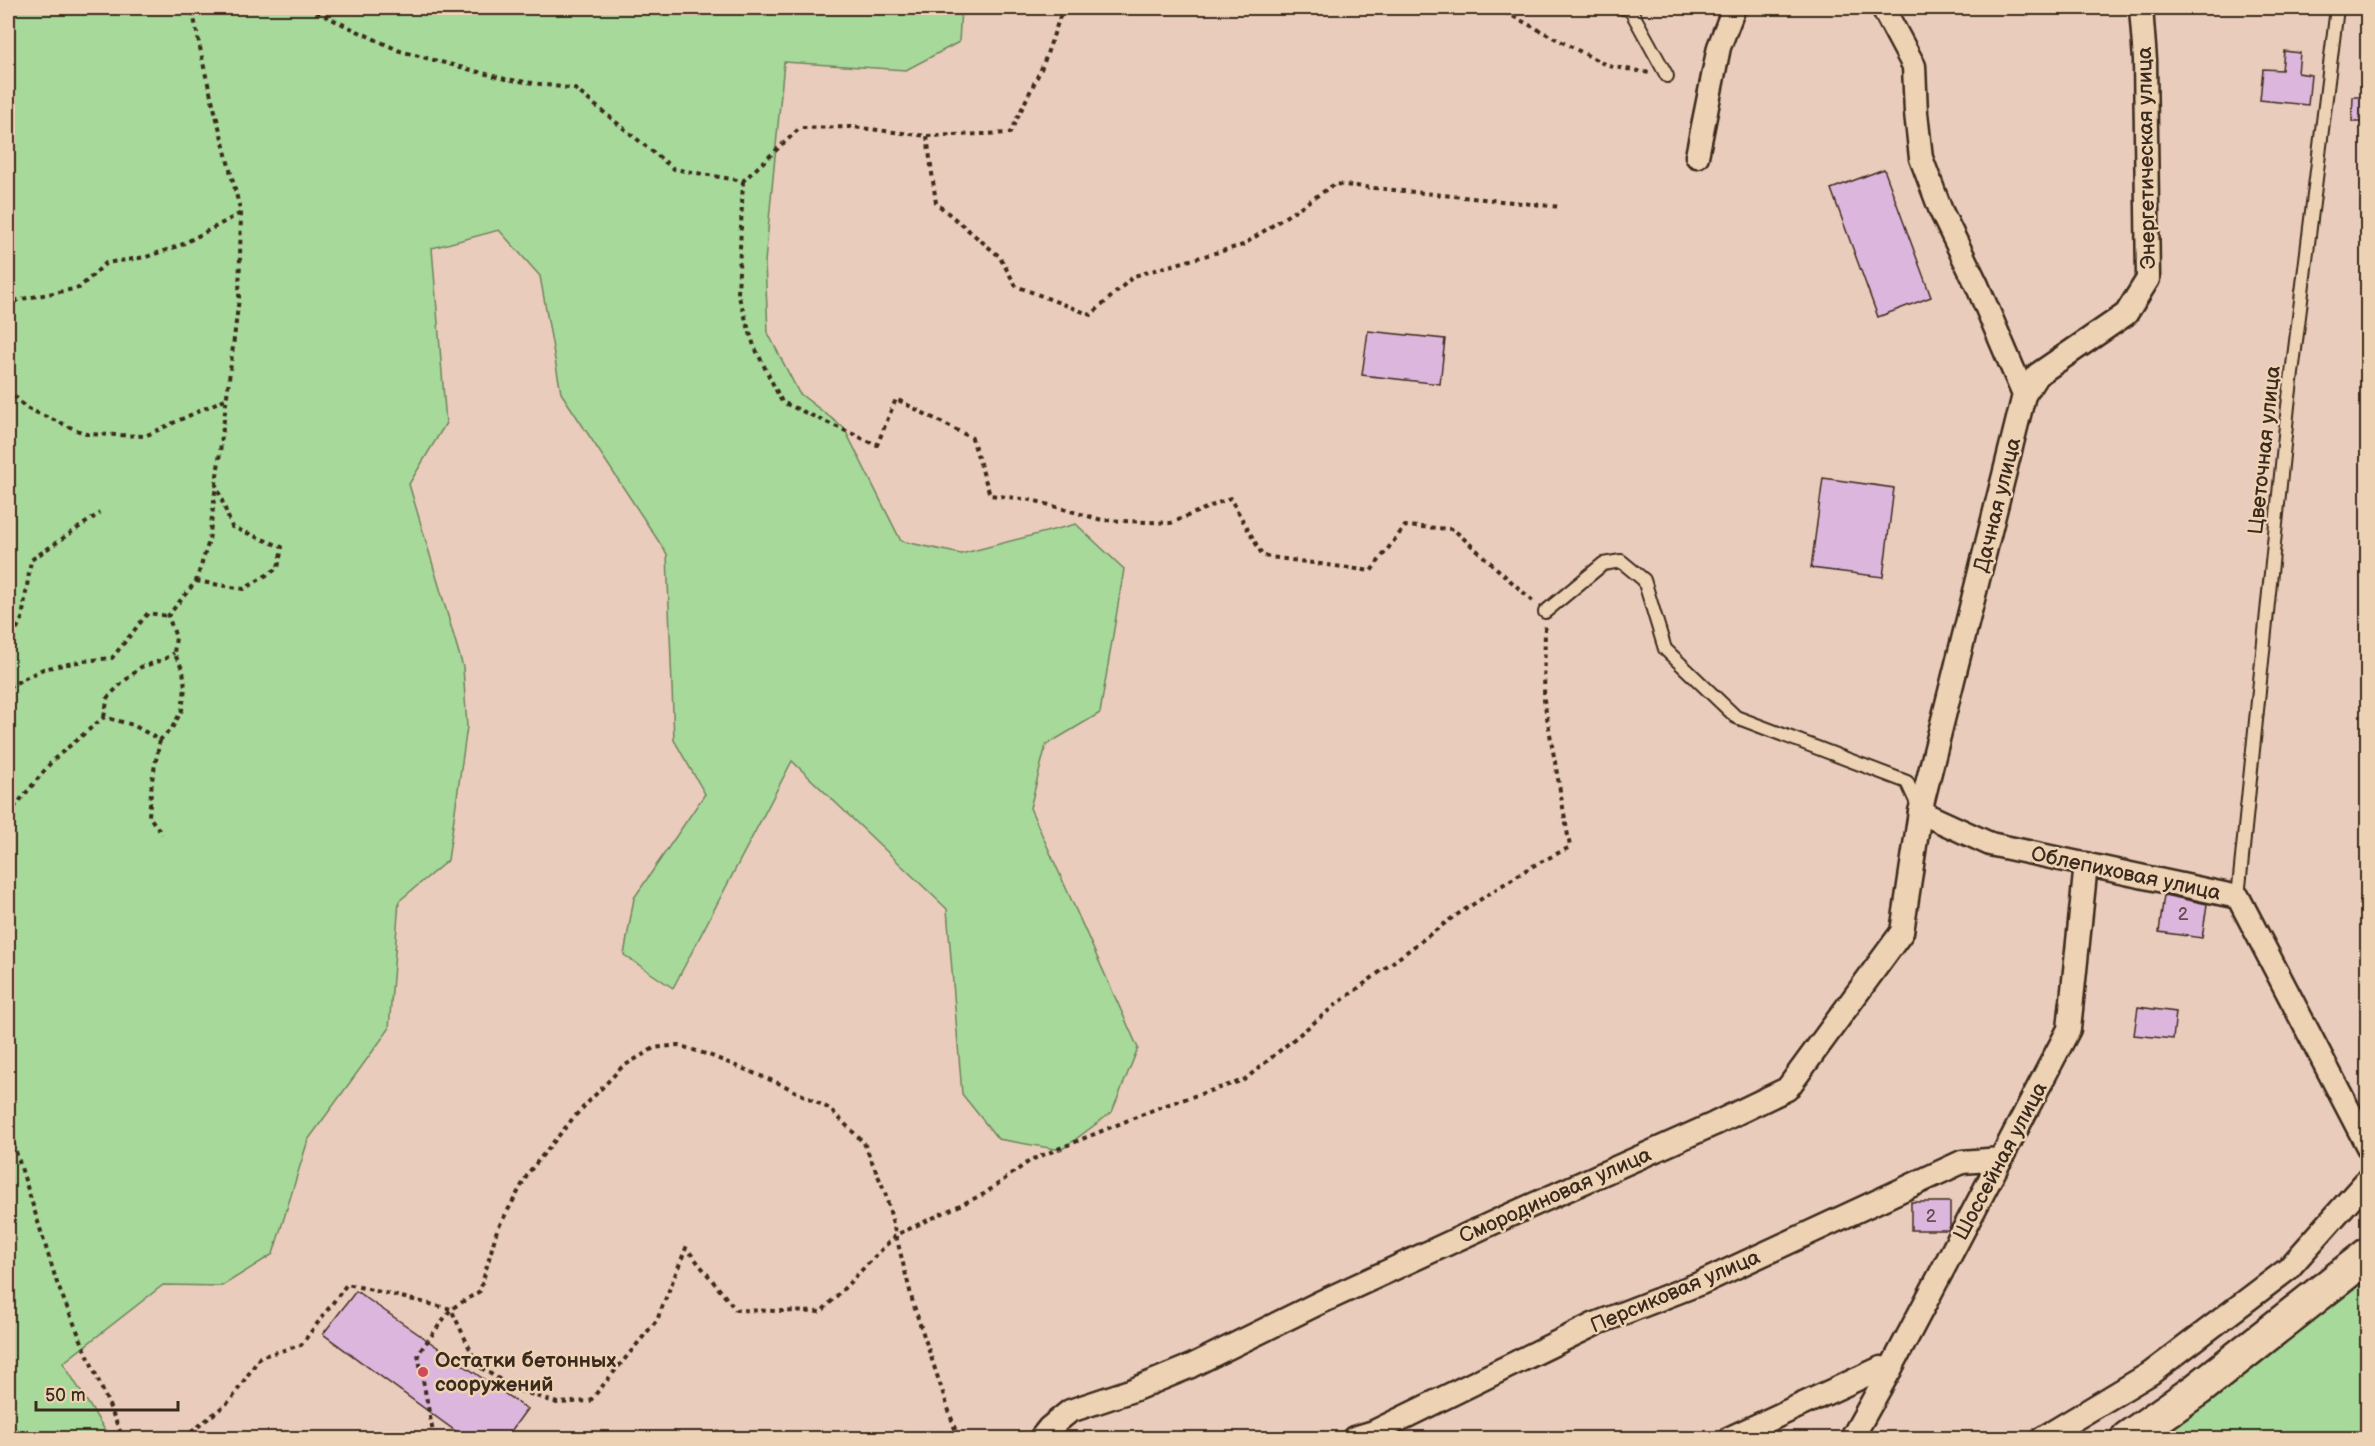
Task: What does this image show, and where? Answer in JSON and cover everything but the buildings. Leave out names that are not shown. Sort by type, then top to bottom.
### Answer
[{"type":"main road","points":[[2127,1438],[2208,1382],[2367,1255]]},
{"type":"street","points":[[1697,156],[1719,47],[1734,8]]},
{"type":"street","points":[[1883,8],[1914,66],[1921,158],[1941,211],[1977,285],[2025,395]]},
{"type":"street","name":"Энергетическая улица","points":[[2025,395],[2037,375],[2126,314],[2148,279],[2145,60],[2141,8]]},
{"type":"street","name":"Дачная улица","points":[[1920,812],[2025,395]]},
{"type":"street","name":"Облепиховая улица","points":[[1920,812],[1990,844],[2238,897],[2367,1147]]},
{"type":"street","name":"Смородиновая улица","points":[[1041,1438],[1049,1428],[1070,1411],[1133,1390],[1191,1366],[1319,1303],[1714,1124],[1786,1089],[1902,932],[1920,812]]},
{"type":"street","name":"Шоссейная улица","points":[[1852,1438],[2069,1029],[2086,864]]},
{"type":"street","name":"Персиковая улица","points":[[1354,1438],[1374,1432],[1595,1324],[1701,1283],[1962,1162],[2001,1159]]},
{"type":"street","points":[[2043,1438],[2151,1373],[2288,1269],[2367,1179]]},
{"type":"street","points":[[1730,1438],[1881,1368],[1890,1370]]},
{"type":"lane","points":[[1629,8],[1667,76]]},
{"type":"lane","name":"Цветочная улица","points":[[2238,897],[2288,406],[2337,8]]},
{"type":"lane","points":[[1545,612],[1603,564],[1621,561],[1644,580],[1665,649],[1736,717],[1907,783],[1920,812]]},
{"type":"path","points":[[168,616],[196,581],[209,541],[238,298],[242,213],[205,72],[192,8]]},
{"type":"path","points":[[308,8],[400,51],[505,79],[575,89],[674,169],[743,181]]},
{"type":"path","points":[[451,1309],[478,1366],[515,1389],[557,1403],[590,1401],[657,1320],[686,1248],[736,1310],[821,1312],[896,1236],[984,1194],[1031,1160],[1163,1106],[1244,1080],[1333,1007],[1452,918],[1529,868],[1570,847],[1544,700],[1545,612],[1453,529],[1405,526],[1371,571],[1263,556],[1230,498],[1171,523],[1102,520],[1032,500],[990,495],[972,438],[896,399],[877,445],[782,402],[754,346],[738,294],[743,181],[800,128],[853,127],[927,136],[1010,133],[1043,65],[1063,8]]},
{"type":"path","points":[[1497,8],[1608,66],[1667,76]]},
{"type":"path","points":[[927,136],[936,203],[999,256],[1016,286],[1091,315],[1134,276],[1244,245],[1335,184],[1561,207]]},
{"type":"path","points":[[8,308],[17,300],[80,288],[106,263],[146,257],[181,245],[242,213]]},
{"type":"path","points":[[8,389],[26,408],[86,434],[145,436],[226,399]]},
{"type":"path","points":[[196,581],[244,589],[278,568],[282,547],[232,527],[215,484]]},
{"type":"path","points":[[8,645],[22,619],[31,560],[100,513]]},
{"type":"path","points":[[8,687],[44,669],[82,661],[112,658],[148,613],[168,616]]},
{"type":"path","points":[[162,834],[149,816],[152,780],[160,740],[172,728],[182,710],[185,688],[183,670],[174,653],[176,637],[168,616]]},
{"type":"path","points":[[8,815],[53,760],[104,717],[108,697],[120,685],[141,667],[163,660],[174,653]]},
{"type":"path","points":[[104,717],[133,725],[160,740]]},
{"type":"path","points":[[434,1438],[418,1354],[451,1309],[480,1291],[497,1230],[529,1172],[574,1117],[622,1067],[654,1048],[678,1045],[710,1055],[783,1085],[830,1109],[864,1143],[885,1192],[914,1303],[958,1438]]},
{"type":"path","points":[[8,1135],[14,1146],[58,1286],[123,1438]]},
{"type":"path","points":[[184,1438],[231,1400],[260,1358],[301,1345],[346,1284],[451,1309]]},
{"type":"green space","points":[[8,8],[961,8],[959,42],[906,70],[784,62],[765,262],[768,333],[799,393],[844,428],[901,541],[961,554],[1076,524],[1124,569],[1100,713],[1046,745],[1030,808],[1138,1048],[1112,1112],[1061,1150],[998,1139],[962,1094],[947,909],[792,761],[673,988],[624,955],[634,898],[705,794],[674,740],[667,554],[561,393],[540,276],[499,230],[432,248],[446,423],[409,484],[463,667],[467,727],[448,860],[399,901],[389,1029],[308,1140],[273,1254],[222,1286],[163,1285],[63,1363],[110,1438],[8,1438]]},
{"type":"green space","points":[[2367,1271],[2367,1438],[2144,1438]]},
{"type":"place","name":"Остатки бетонных сооружений","points":[[423,1372]]}]
